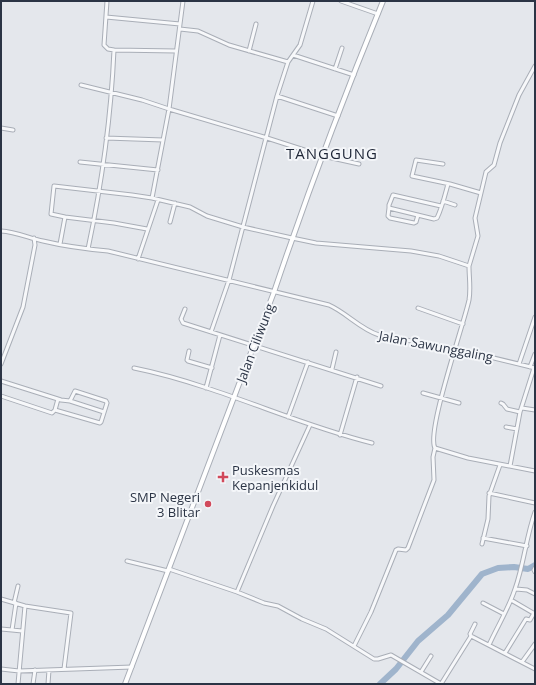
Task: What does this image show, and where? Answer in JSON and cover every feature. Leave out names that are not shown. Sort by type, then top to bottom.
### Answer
[{"type":"main road","name":"Jalan Ciliwung","points":[[125,684],[274,292],[292,238],[338,116],[384,1]]},
{"type":"street","points":[[107,1],[104,45],[108,49],[176,51]]},
{"type":"street","points":[[152,198],[169,109],[183,1]]},
{"type":"street","points":[[211,332],[229,280],[277,96],[288,62],[300,45],[313,1]]},
{"type":"street","points":[[341,1],[378,14]]},
{"type":"street","points":[[106,17],[180,24]]},
{"type":"street","points":[[249,51],[256,24]]},
{"type":"street","points":[[180,29],[198,31],[218,41],[288,62]]},
{"type":"street","points":[[334,69],[342,48]]},
{"type":"street","points":[[88,249],[104,165],[112,92],[114,50]]},
{"type":"street","points":[[293,55],[354,75]]},
{"type":"street","points":[[354,646],[371,612],[396,550],[406,550],[408,548],[434,480],[434,430],[470,293],[469,266],[478,236],[475,218],[486,172],[494,165],[500,143],[519,94],[535,66]]},
{"type":"street","points":[[81,85],[112,92],[323,156],[359,164]]},
{"type":"street","points":[[277,96],[338,116]]},
{"type":"street","points":[[1,128],[13,130]]},
{"type":"street","points":[[106,138],[163,140]]},
{"type":"street","points":[[443,164],[418,159],[415,160],[412,176],[481,193]]},
{"type":"street","points":[[80,162],[158,170]]},
{"type":"street","points":[[389,208],[437,218],[448,184]]},
{"type":"street","points":[[147,229],[51,214],[54,186],[152,198],[190,207],[207,216],[243,227],[292,238],[316,243],[411,251],[439,256],[469,266]]},
{"type":"street","points":[[418,215],[416,222],[414,223],[390,218],[388,216],[389,205],[393,195],[441,206]]},
{"type":"street","points":[[138,259],[158,200]]},
{"type":"street","points":[[443,201],[455,205]]},
{"type":"street","points":[[170,222],[175,203]]},
{"type":"street","points":[[60,244],[65,217]]},
{"type":"street","name":"Jalan Sawunggaling","points":[[1,231],[42,241],[108,251],[329,305],[346,315],[367,331],[385,337],[455,349],[533,368]]},
{"type":"street","points":[[1,364],[23,308],[36,245],[34,238]]},
{"type":"street","points":[[36,245],[42,241]]},
{"type":"street","points":[[418,308],[463,324]]},
{"type":"street","points":[[185,309],[182,322],[381,386]]},
{"type":"street","points":[[519,364],[533,329],[535,317]]},
{"type":"street","points":[[206,388],[220,335]]},
{"type":"street","points":[[189,351],[188,362],[212,368]]},
{"type":"street","points":[[332,369],[336,352]]},
{"type":"street","points":[[510,466],[520,412],[533,368],[535,354]]},
{"type":"street","points":[[288,417],[308,362]]},
{"type":"street","points":[[134,368],[234,397],[340,435],[372,442]]},
{"type":"street","points":[[340,435],[356,377]]},
{"type":"street","points":[[1,381],[104,412]]},
{"type":"street","points":[[56,410],[100,423],[101,422],[107,403],[106,401],[75,391],[70,401]]},
{"type":"street","points":[[423,393],[459,403]]},
{"type":"street","points":[[1,396],[52,413],[56,410],[60,400]]},
{"type":"street","points":[[501,403],[504,404],[507,409],[520,412]]},
{"type":"street","points":[[522,408],[535,410]]},
{"type":"street","points":[[237,592],[273,506],[310,425]]},
{"type":"street","points":[[506,427],[517,429]]},
{"type":"street","points":[[435,448],[468,458],[535,472]]},
{"type":"street","points":[[482,544],[488,519],[490,493],[500,465]]},
{"type":"street","points":[[490,493],[535,503]]},
{"type":"street","points":[[489,645],[516,589],[529,530],[535,512]]},
{"type":"street","points":[[483,538],[526,546]]},
{"type":"street","points":[[127,561],[168,570],[237,592],[264,603],[278,606],[326,629],[376,660],[388,655],[393,656],[441,684],[471,636],[470,634],[475,624]]},
{"type":"street","points":[[535,568],[535,572]]},
{"type":"street","points":[[12,630],[18,586]]},
{"type":"street","points":[[516,589],[527,590],[535,594]]},
{"type":"street","points":[[1,599],[25,606],[71,613],[64,669]]},
{"type":"street","points":[[505,653],[527,619],[530,620],[534,613],[511,600]]},
{"type":"street","points":[[483,603],[504,614]]},
{"type":"street","points":[[18,684],[25,606]]},
{"type":"street","points":[[1,629],[22,631]]},
{"type":"street","points":[[471,636],[535,669]]},
{"type":"street","points":[[522,662],[535,644]]},
{"type":"street","points":[[421,672],[431,656]]},
{"type":"street","points":[[1,669],[19,671],[132,667]]},
{"type":"street","points":[[33,684],[35,670]]},
{"type":"street","points":[[48,670],[48,684]]},
{"type":"waterway","points":[[380,684],[396,669],[418,641],[448,615],[482,574],[498,568],[514,567],[528,569],[535,565]]},
{"type":"place","name":"Puskesmas Kepanjenkidul","points":[[223,477]]},
{"type":"place","name":"SMP Negeri 3 Blitar","points":[[208,504]]},
{"type":"district","name":"TANGGUNG","points":[[332,153]]}]
